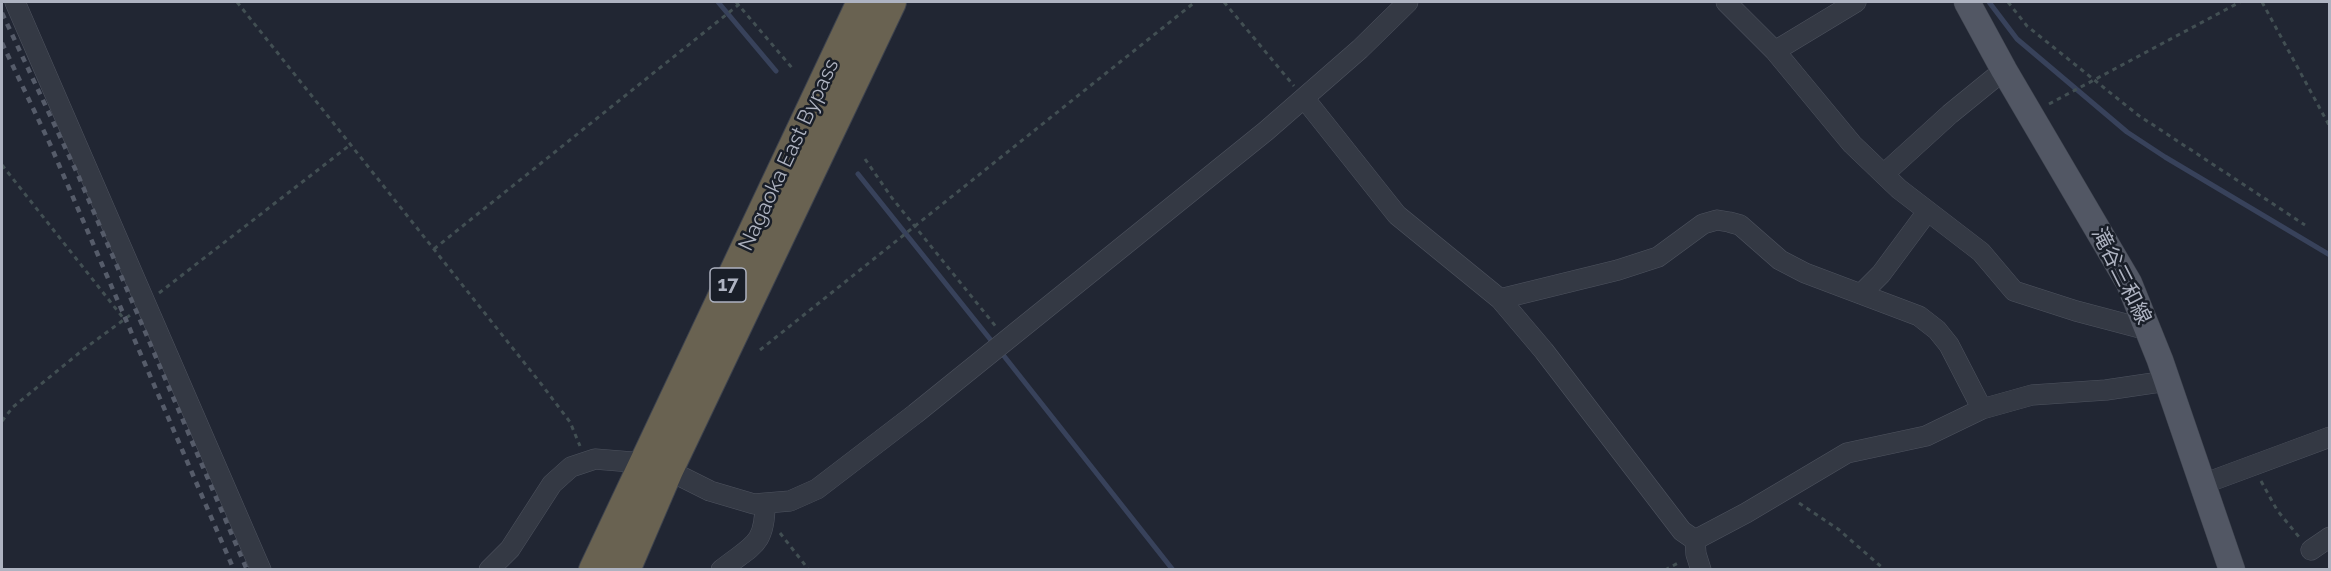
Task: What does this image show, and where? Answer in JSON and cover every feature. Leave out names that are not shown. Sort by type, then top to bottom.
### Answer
[{"type":"highway","name":"Nagaoka East Bypass","points":[[626,570],[656,467],[862,2]]},
{"type":"highway","name":"Nagaoka East Bypass","points":[[594,570],[656,467],[891,2]]},
{"type":"main road","name":"滝谷三和線","points":[[1967,2],[2004,70],[2129,283],[2167,381],[2232,570]]},
{"type":"street","points":[[15,2],[261,570]]},
{"type":"street","points":[[489,570],[510,549],[552,484],[571,467],[595,459],[656,467],[710,491],[754,504],[790,501],[817,489],[1304,98],[1360,49],[1408,2]]},
{"type":"street","points":[[1726,2],[1775,51],[1852,144],[1927,212],[1982,252],[2014,291],[2076,311],[2148,330]]},
{"type":"street","points":[[1775,51],[1856,2]]},
{"type":"street","points":[[1884,174],[1950,114],[2004,70]]},
{"type":"street","points":[[1304,98],[1398,215],[1500,299],[1544,351],[1682,531],[1695,540]]},
{"type":"street","points":[[1861,294],[1881,274],[1927,212]]},
{"type":"street","points":[[1500,299],[1618,270],[1658,257],[1703,224],[1717,220],[1740,225],[1780,260],[1805,273],[1919,316],[1937,330],[1949,345],[1982,409]]},
{"type":"street","points":[[1695,540],[1746,513],[1847,453],[1926,436],[1982,409],[2050,392],[2106,390],[2167,381]]},
{"type":"street","points":[[2202,484],[2330,437]]},
{"type":"street","points":[[721,570],[760,539],[764,529],[765,504]]},
{"type":"street","points":[[2312,550],[2330,537]]},
{"type":"street","points":[[1695,540],[1695,554],[1701,570]]},
{"type":"path","points":[[237,2],[529,367],[570,422],[588,462]]},
{"type":"path","points":[[434,249],[739,2],[793,69]]},
{"type":"path","points":[[760,350],[1195,2]]},
{"type":"path","points":[[1224,2],[1304,98]]},
{"type":"path","points":[[2008,2],[2027,26],[2166,136],[2305,225]]},
{"type":"path","points":[[2069,94],[2240,2]]},
{"type":"path","points":[[2262,2],[2330,127]]},
{"type":"path","points":[[145,304],[350,145]]},
{"type":"path","points":[[865,159],[915,226],[1006,339]]},
{"type":"path","points":[[2,165],[124,319],[22,400],[2,421]]},
{"type":"path","points":[[2253,466],[2277,510],[2312,550]]},
{"type":"path","points":[[1780,491],[1838,529],[1885,570]]},
{"type":"path","points":[[764,529],[781,533],[809,570]]},
{"type":"waterway","points":[[718,2],[776,71]]},
{"type":"waterway","points":[[1989,2],[2017,39],[2127,132],[2330,255]]},
{"type":"waterway","points":[[858,174],[994,344]]},
{"type":"waterway","points":[[1000,351],[1173,570]]},
{"type":"railway","points":[[2,13],[78,175],[247,570]]},
{"type":"railway","points":[[2,43],[50,144],[234,570]]}]
